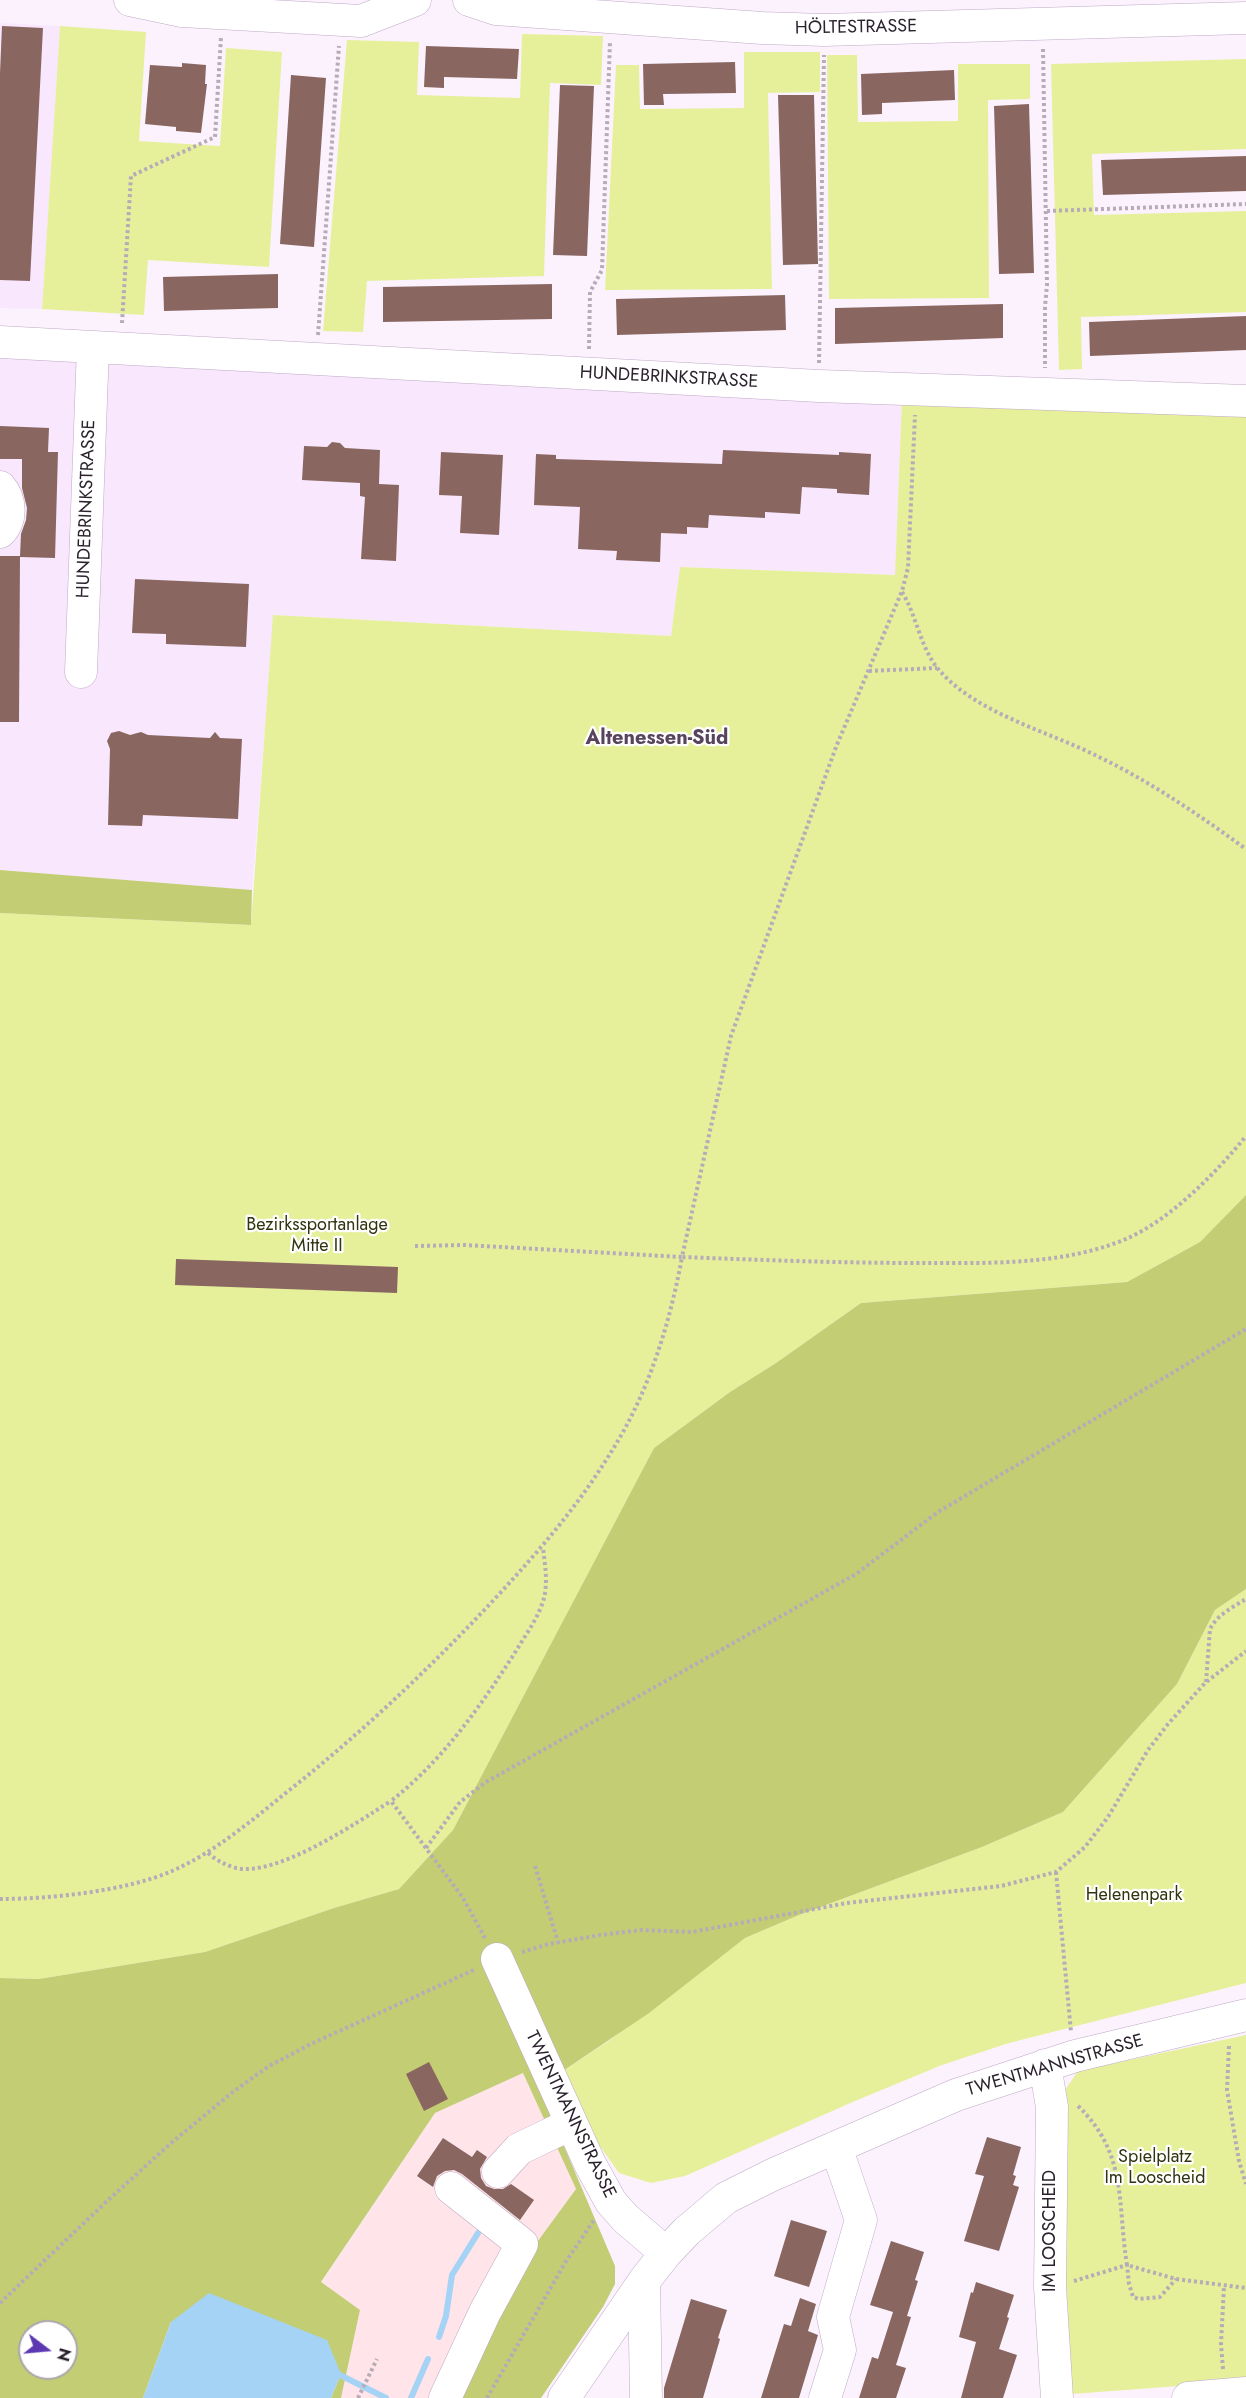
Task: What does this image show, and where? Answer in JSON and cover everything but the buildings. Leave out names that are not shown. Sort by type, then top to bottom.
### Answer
[{"type":"street","points":[[130,0],[182,11],[341,21],[362,21],[415,0]]},
{"type":"street","name":"HÖLTESTRASSE","points":[[469,0],[496,9],[762,28],[824,30],[1246,18]]},
{"type":"street","name":"HUNDEBRINKSTRASSE","points":[[0,342],[819,386],[1246,401]]},
{"type":"street","name":"HUNDEBRINKSTRASSE","points":[[81,672],[107,347]]},
{"type":"street","points":[[0,487],[9,501],[7,522],[0,532]]},
{"type":"street","name":"TWENTMANNSTRASSE","points":[[508,1956],[571,2124],[590,2164],[611,2202],[625,2218],[666,2253]]},
{"type":"street","name":"TWENTMANNSTRASSE","points":[[564,2398],[644,2281],[666,2253],[687,2231],[726,2198],[956,2095],[1046,2072],[1075,2056],[1238,2017]]},
{"type":"street","name":"IM LOOSCHEID","points":[[1046,2072],[1052,2107],[1050,2287],[1057,2398]]},
{"type":"street","points":[[498,2172],[519,2149],[571,2124]]},
{"type":"street","points":[[825,2398],[840,2350],[833,2317],[861,2220],[836,2147]]},
{"type":"street","points":[[445,2398],[522,2244],[451,2188]]},
{"type":"street","points":[[644,2281],[646,2398]]},
{"type":"street","points":[[1188,2398],[1236,2394]]},
{"type":"path","points":[[107,347],[131,176],[215,137],[223,13]]},
{"type":"path","points":[[589,373],[590,292],[602,270],[612,17]]},
{"type":"path","points":[[316,358],[341,21]]},
{"type":"path","points":[[1042,24],[1047,211],[1045,395]]},
{"type":"path","points":[[819,386],[824,30]]},
{"type":"path","points":[[1047,211],[1246,204]]},
{"type":"path","points":[[0,1899],[77,1893],[124,1885],[170,1872],[208,1853],[318,1768],[385,1710],[465,1631],[542,1548],[567,1518],[595,1478],[628,1422],[655,1362],[668,1318],[731,1036],[836,747],[902,591],[908,568],[915,390]]},
{"type":"path","points":[[902,591],[909,602],[937,668],[966,693],[1006,715],[1098,756],[1155,787],[1246,849]]},
{"type":"path","points":[[868,670],[937,668]]},
{"type":"path","points":[[415,1246],[465,1245],[682,1257],[876,1263],[981,1263],[1072,1255],[1127,1239],[1163,1217],[1191,1193],[1246,1136]]},
{"type":"path","points":[[426,1848],[460,1802],[486,1782],[856,1574],[938,1512],[1246,1329]]},
{"type":"path","points":[[208,1853],[219,1862],[237,1868],[274,1864],[346,1829],[391,1802],[437,1761],[496,1682],[530,1627],[543,1599],[546,1576],[542,1548]]},
{"type":"path","points":[[1206,1683],[1210,1629],[1221,1616],[1246,1599]]},
{"type":"path","points":[[0,2303],[170,2144],[234,2091],[269,2066],[313,2043],[508,1956],[558,1942],[642,1930],[692,1932],[847,1903],[1001,1886],[1056,1872],[1085,1847],[1127,1788],[1157,1738],[1206,1683],[1246,1651]]},
{"type":"path","points":[[391,1802],[508,1956]]},
{"type":"path","points":[[535,1866],[558,1942]]},
{"type":"path","points":[[1056,1872],[1069,2023],[1075,2056]]},
{"type":"path","points":[[1238,2017],[1227,2090],[1239,2161],[1246,2184]]},
{"type":"path","points":[[1046,2072],[1086,2113],[1111,2152],[1119,2184],[1129,2284],[1133,2296],[1139,2300],[1160,2297],[1176,2279]]},
{"type":"path","points":[[487,2398],[585,2230],[611,2202]]},
{"type":"path","points":[[1050,2287],[1127,2265],[1176,2279],[1246,2288]]},
{"type":"path","points":[[1224,2286],[1221,2344],[1236,2394]]},
{"type":"path","points":[[359,2396],[377,2359]]},
{"type":"shaded area","points":[[0,23],[60,26],[42,309],[0,308]]},
{"type":"shaded area","points":[[0,357],[902,398],[895,575],[680,567],[671,636],[274,615],[252,890],[0,870]]},
{"type":"shaded area","points":[[523,2073],[576,2189],[524,2260],[455,2398],[341,2398],[360,2310],[321,2283],[435,2113]]},
{"type":"green space","points":[[60,26],[146,32],[139,141],[220,146],[226,48],[282,52],[269,267],[148,260],[144,315],[42,309]]},
{"type":"green space","points":[[522,34],[603,36],[601,85],[550,83],[544,276],[367,281],[363,332],[323,331],[347,40],[419,42],[417,95],[520,98]]},
{"type":"green space","points":[[744,52],[820,52],[820,92],[768,93],[772,289],[605,290],[616,65],[639,65],[640,109],[744,108]]},
{"type":"green space","points":[[827,55],[857,55],[858,122],[958,121],[958,64],[1030,64],[1030,99],[988,100],[989,298],[829,299]]},
{"type":"green space","points":[[1246,59],[1246,149],[1092,154],[1094,215],[1246,211],[1246,312],[1081,317],[1082,369],[1059,370],[1051,64]]},
{"type":"green space","name":"Bezirkssportanlage Mitte II","points":[[902,398],[1246,407],[1246,1195],[1200,1242],[1127,1282],[861,1303],[776,1363],[730,1392],[654,1448],[453,1830],[399,1889],[334,1908],[205,1952],[39,1979],[0,1978],[0,913],[251,925],[273,615],[671,636],[680,567],[895,575]]},
{"type":"green space","points":[[0,870],[252,890],[251,925],[0,913]]},
{"type":"green space","points":[[1246,1195],[1246,1589],[1215,1610],[1177,1684],[1063,1812],[982,1847],[799,1915],[745,1938],[649,2013],[557,2075],[546,2104],[615,2266],[615,2284],[603,2307],[541,2398],[455,2398],[524,2260],[576,2189],[523,2073],[435,2113],[321,2282],[360,2310],[341,2398],[331,2398],[341,2374],[171,2322],[143,2398],[0,2398],[0,1978],[39,1979],[205,1952],[334,1908],[399,1889],[453,1830],[654,1448],[730,1392],[776,1363],[861,1303],[1127,1282],[1200,1242]]},
{"type":"green space","name":"Helenenpark","points":[[1246,1589],[1246,1983],[1009,2043],[942,2065],[685,2176],[651,2183],[619,2173],[563,2094],[557,2075],[610,2040],[745,1938],[799,1915],[982,1847],[1063,1812],[1177,1684],[1215,1610]]},
{"type":"green space","name":"Spielplatz Im Looscheid","points":[[1246,2035],[1246,2381],[1072,2394],[1064,2244],[1063,2093],[1078,2071]]},
{"type":"water","points":[[209,2293],[327,2340],[341,2374],[331,2398],[143,2398],[171,2322]]},
{"type":"waterway","points":[[439,2337],[446,2316],[452,2275],[478,2233]]},
{"type":"waterway","points":[[411,2398],[428,2359]]},
{"type":"waterway","points":[[336,2373],[386,2398]]},
{"type":"district","name":"Altenessen-Süd","points":[[657,739]]}]
